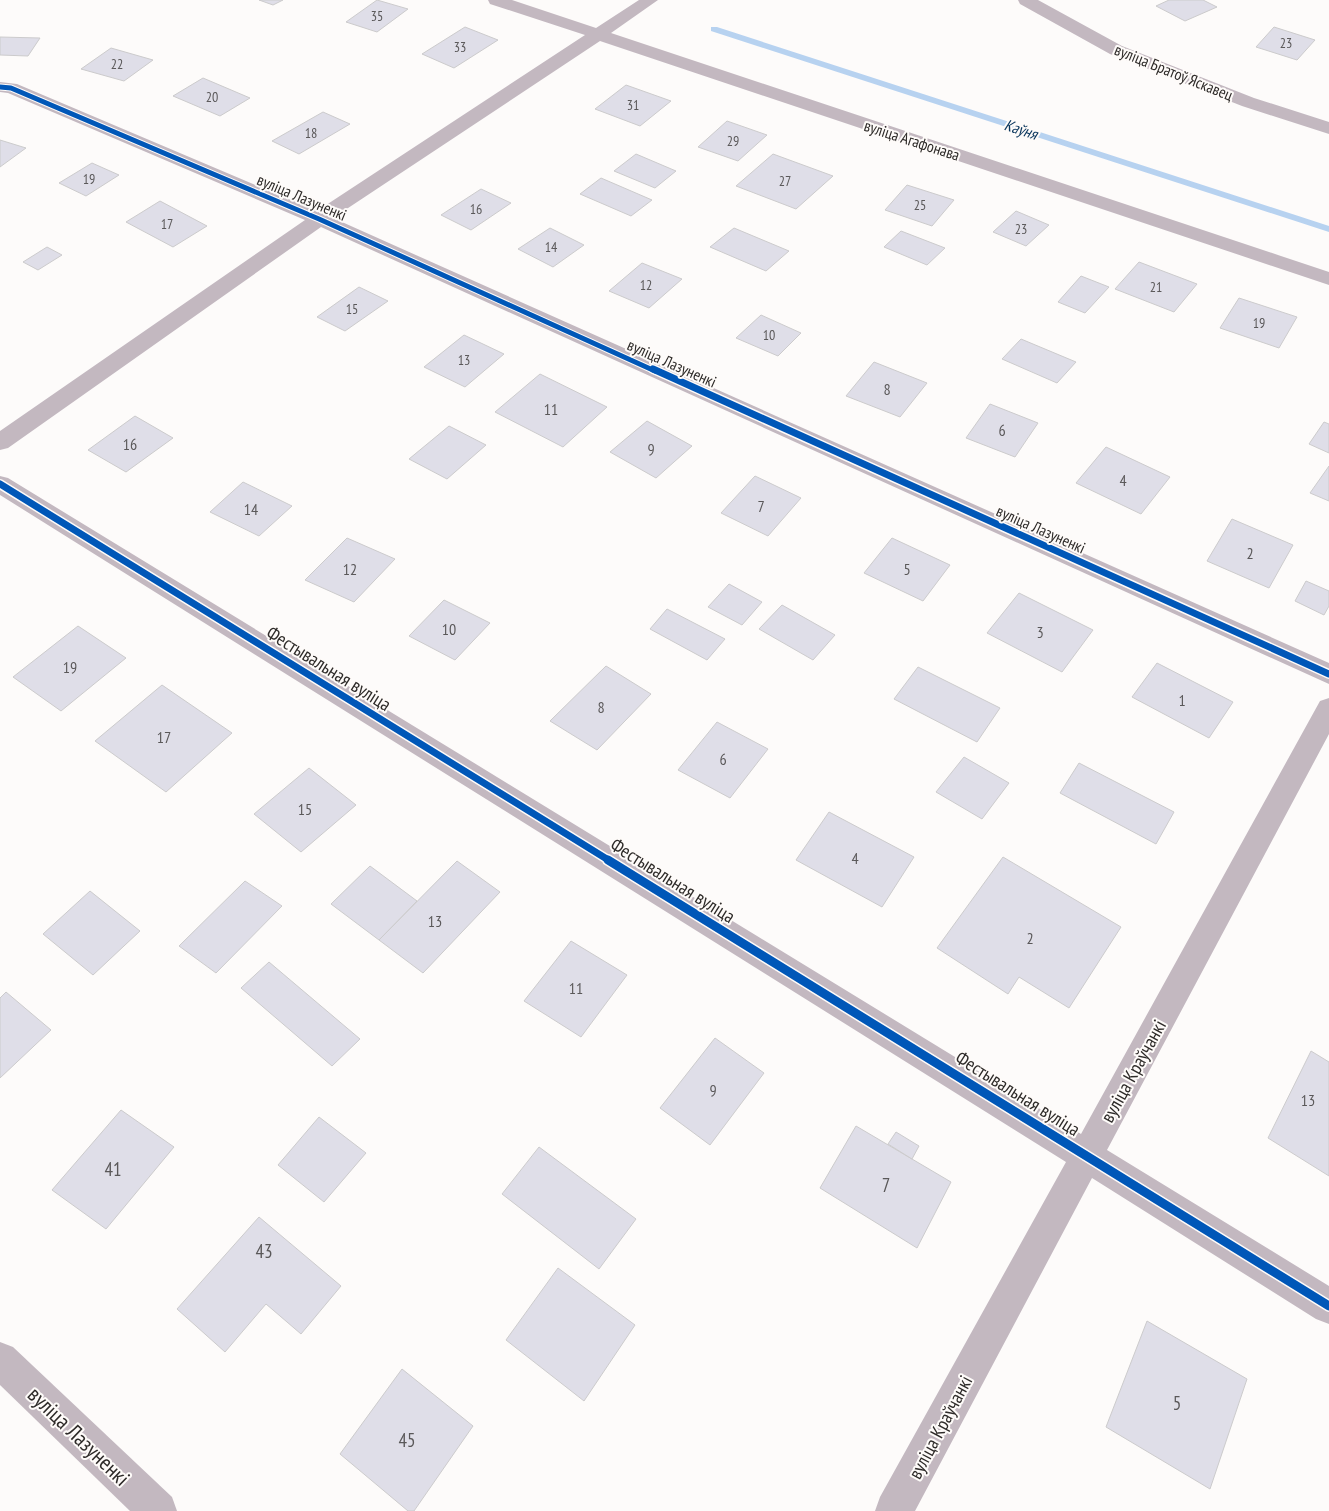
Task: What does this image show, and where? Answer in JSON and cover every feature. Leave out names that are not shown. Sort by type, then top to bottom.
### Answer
[{"type":"street","name":"вуліца Агафонава","points":[[496,0],[1329,278]]},
{"type":"street","points":[[0,442],[319,219],[650,0]]},
{"type":"street","name":"вуліца Братоў Яскавец","points":[[1026,0],[1116,50],[1248,102],[1329,128]]},
{"type":"street","name":"вуліца Лазуненкі","points":[[0,87],[11,88],[319,219],[1329,674]]},
{"type":"street","name":"Фестывальная вуліца","points":[[0,484],[1329,1306]]},
{"type":"street","name":"вуліца Краўчанкі","points":[[894,1511],[1329,709]]},
{"type":"street","name":"вуліца Лазуненкі","points":[[0,1360],[158,1511]]},
{"type":"building","points":[[259,0],[283,0],[273,5]]},
{"type":"building","points":[[377,0],[408,9],[377,32],[346,22]]},
{"type":"building","points":[[1169,0],[1203,0],[1217,7],[1185,21],[1156,6]]},
{"type":"building","points":[[465,27],[498,40],[454,68],[422,54]]},
{"type":"building","points":[[1274,27],[1315,40],[1297,60],[1256,47]]},
{"type":"building","points":[[0,37],[40,38],[28,56],[0,55]]},
{"type":"building","points":[[111,48],[153,60],[124,81],[81,69]]},
{"type":"building","points":[[203,78],[250,98],[220,116],[173,96]]},
{"type":"building","points":[[626,85],[671,101],[640,126],[595,109]]},
{"type":"building","points":[[323,112],[350,124],[299,154],[272,141]]},
{"type":"building","points":[[727,121],[767,135],[738,161],[698,147]]},
{"type":"building","points":[[0,140],[26,148],[0,167]]},
{"type":"building","points":[[636,154],[676,171],[655,188],[614,171]]},
{"type":"building","points":[[773,154],[833,176],[796,209],[736,186]]},
{"type":"building","points":[[92,163],[119,175],[86,196],[59,183]]},
{"type":"building","points":[[601,178],[652,200],[631,216],[580,194]]},
{"type":"building","points":[[907,185],[954,200],[932,226],[885,210]]},
{"type":"building","points":[[481,189],[511,203],[471,230],[441,215]]},
{"type":"building","points":[[160,201],[207,226],[173,247],[126,222]]},
{"type":"building","points":[[1016,211],[1049,225],[1026,246],[993,232]]},
{"type":"building","points":[[550,228],[584,245],[553,267],[518,249]]},
{"type":"building","points":[[734,228],[789,251],[766,271],[710,247]]},
{"type":"building","points":[[901,231],[945,248],[927,265],[884,247]]},
{"type":"building","points":[[47,247],[62,255],[38,270],[23,262]]},
{"type":"building","points":[[1139,262],[1197,284],[1174,312],[1115,289]]},
{"type":"building","points":[[642,263],[682,279],[649,308],[609,291]]},
{"type":"building","points":[[1081,276],[1109,287],[1085,313],[1058,302]]},
{"type":"building","points":[[359,287],[388,301],[345,331],[317,317]]},
{"type":"building","points":[[1239,298],[1297,317],[1279,348],[1220,328]]},
{"type":"building","points":[[761,315],[801,333],[778,356],[736,338]]},
{"type":"building","points":[[464,335],[504,354],[465,387],[424,367]]},
{"type":"building","points":[[1021,339],[1076,362],[1057,383],[1002,359]]},
{"type":"building","points":[[874,362],[927,383],[900,417],[846,396]]},
{"type":"building","points":[[540,374],[607,407],[563,447],[495,412]]},
{"type":"building","points":[[990,404],[1038,423],[1015,457],[966,438]]},
{"type":"building","points":[[135,416],[173,438],[126,472],[88,450]]},
{"type":"building","points":[[647,421],[692,446],[656,478],[610,452]]},
{"type":"building","points":[[1324,422],[1329,424],[1329,453],[1309,444]]},
{"type":"building","points":[[449,426],[486,445],[447,479],[409,459]]},
{"type":"building","points":[[1106,447],[1170,477],[1141,514],[1076,483]]},
{"type":"building","points":[[1329,466],[1329,501],[1310,493]]},
{"type":"building","points":[[755,476],[801,498],[768,536],[721,513]]},
{"type":"building","points":[[243,482],[292,506],[259,536],[210,512]]},
{"type":"building","points":[[1232,519],[1293,545],[1269,588],[1207,561]]},
{"type":"building","points":[[347,538],[395,559],[354,602],[305,580]]},
{"type":"building","points":[[892,538],[950,565],[923,601],[864,573]]},
{"type":"building","points":[[1306,581],[1329,591],[1329,606],[1324,615],[1295,601]]},
{"type":"building","points":[[729,584],[762,602],[742,625],[708,607]]},
{"type":"building","points":[[1019,593],[1093,630],[1062,672],[987,633]]},
{"type":"building","points":[[444,600],[490,623],[455,660],[409,636]]},
{"type":"building","points":[[782,605],[835,635],[813,660],[759,629]]},
{"type":"building","points":[[667,609],[725,639],[707,660],[650,629]]},
{"type":"building","points":[[78,626],[126,658],[61,711],[13,677]]},
{"type":"building","points":[[1157,663],[1233,702],[1209,738],[1132,697]]},
{"type":"building","points":[[606,666],[651,694],[597,750],[550,721]]},
{"type":"building","points":[[918,667],[1000,708],[977,742],[894,699]]},
{"type":"building","points":[[162,685],[232,733],[166,792],[95,741]]},
{"type":"building","points":[[717,722],[768,749],[730,798],[678,770]]},
{"type":"building","points":[[964,757],[1009,783],[982,819],[936,792]]},
{"type":"building","points":[[1079,763],[1174,812],[1156,844],[1060,793]]},
{"type":"building","points":[[309,768],[356,805],[301,852],[254,814]]},
{"type":"building","points":[[829,812],[914,857],[882,907],[796,860]]},
{"type":"building","points":[[1003,857],[1121,927],[1069,1008],[1019,977],[1008,994],[937,948]]},
{"type":"building","points":[[457,861],[500,892],[423,973],[379,940]]},
{"type":"building","points":[[370,866],[417,901],[379,940],[331,904]]},
{"type":"building","points":[[245,881],[282,906],[216,973],[179,946]]},
{"type":"building","points":[[90,891],[140,931],[93,975],[43,934]]},
{"type":"building","points":[[571,941],[627,975],[581,1037],[524,1001]]},
{"type":"building","points":[[269,962],[360,1039],[332,1066],[241,988]]},
{"type":"building","points":[[6,992],[51,1030],[0,1078],[0,998]]},
{"type":"building","points":[[715,1038],[764,1073],[710,1145],[660,1108]]},
{"type":"building","points":[[1311,1051],[1329,1062],[1329,1176],[1268,1138]]},
{"type":"building","points":[[121,1110],[174,1147],[106,1229],[52,1190]]},
{"type":"building","points":[[319,1117],[366,1153],[324,1202],[278,1165]]},
{"type":"building","points":[[856,1126],[951,1182],[917,1248],[820,1188]]},
{"type":"building","points":[[896,1132],[919,1146],[912,1159],[888,1144]]},
{"type":"building","points":[[539,1147],[636,1219],[599,1269],[502,1194]]},
{"type":"building","points":[[259,1217],[341,1286],[301,1334],[266,1304],[225,1352],[177,1309]]},
{"type":"building","points":[[558,1268],[635,1325],[584,1401],[506,1340]]},
{"type":"building","points":[[1147,1321],[1247,1379],[1210,1489],[1106,1427]]},
{"type":"building","points":[[402,1369],[473,1426],[414,1511],[408,1511],[340,1454]]},
{"type":"waterway","name":"Каўня","points":[[714,29],[1329,229]]},
{"type":"cycle path","points":[[0,87],[11,88],[319,219],[1329,674]]},
{"type":"cycle path","points":[[0,484],[1329,1306]]}]
